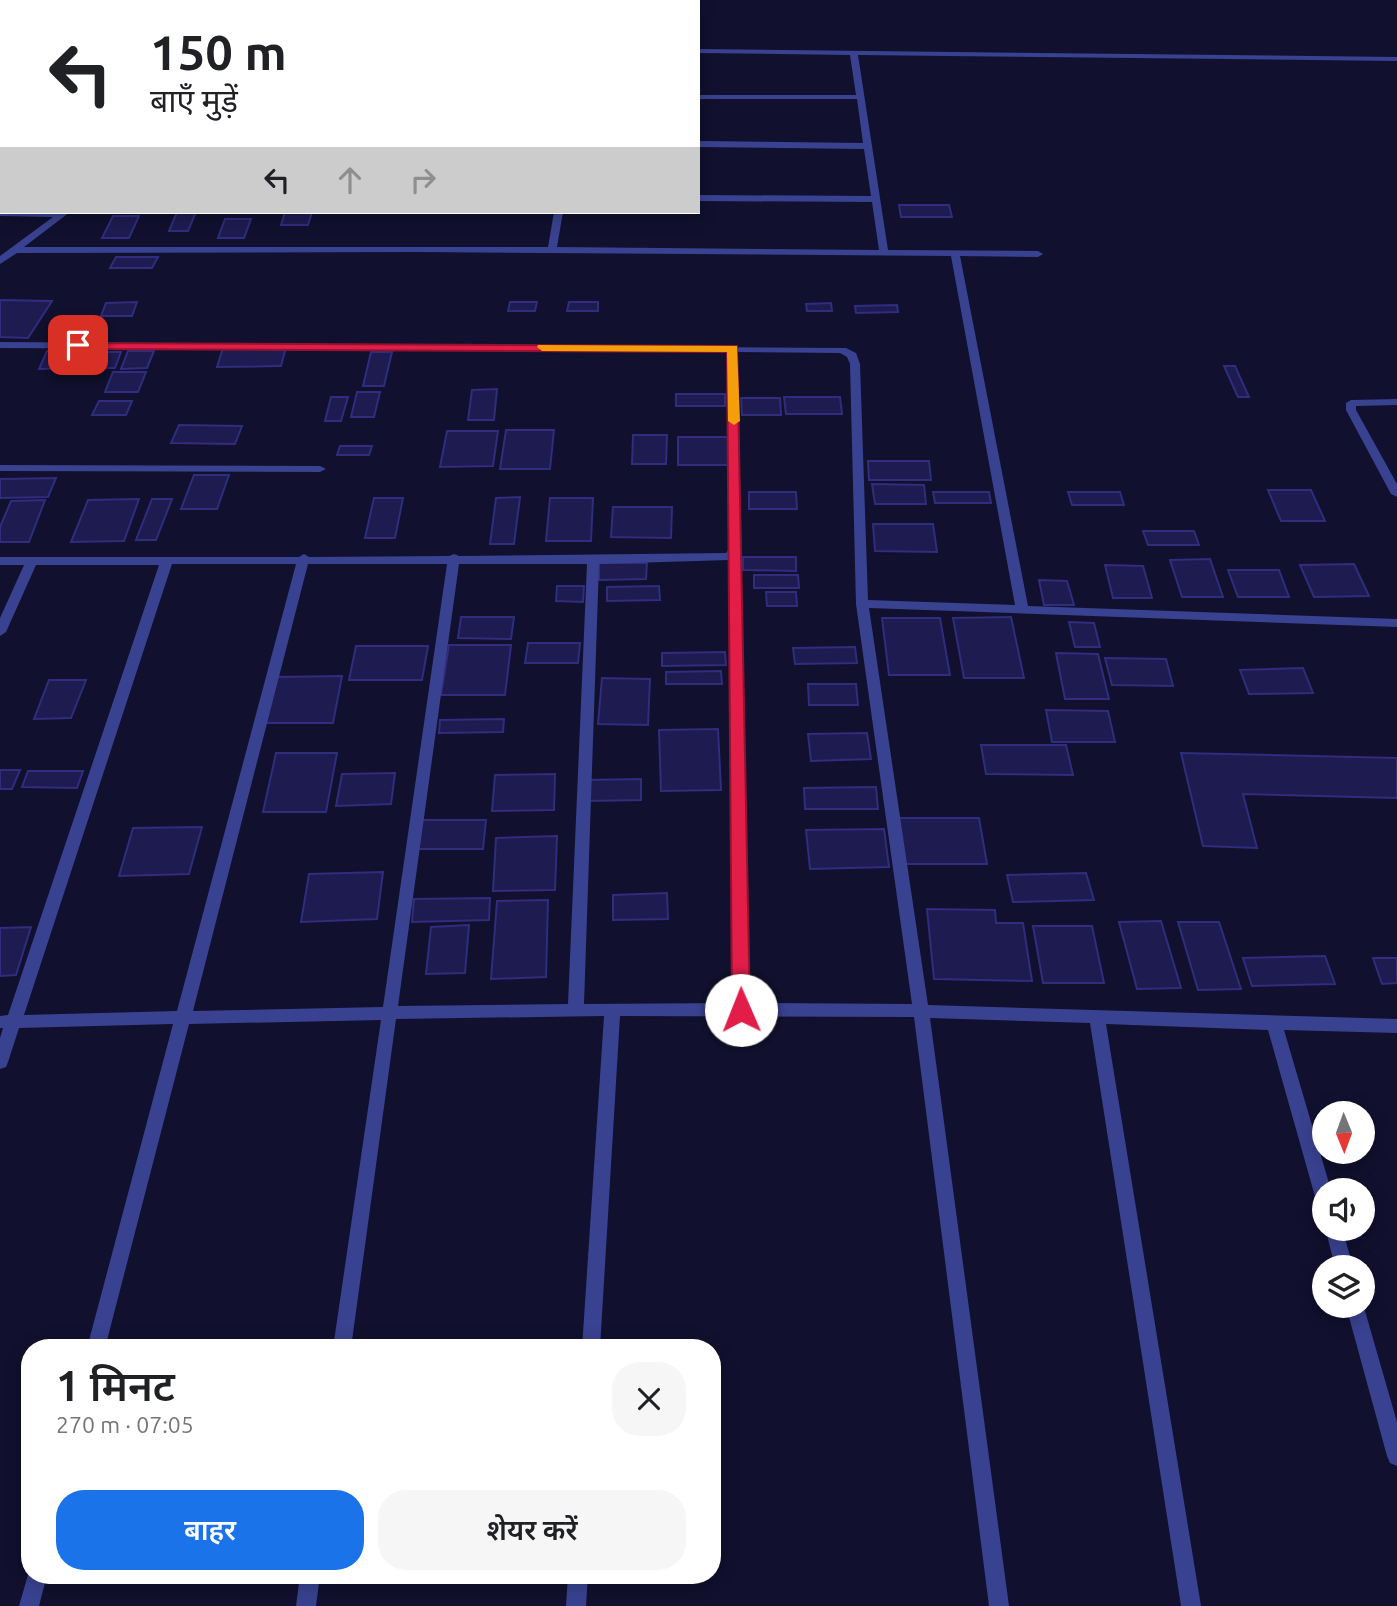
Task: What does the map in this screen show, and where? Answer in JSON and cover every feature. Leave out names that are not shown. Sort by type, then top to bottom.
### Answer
[{"type":"street","points":[[700,51],[1397,59]]},
{"type":"street","points":[[854,53],[884,253]]},
{"type":"street","points":[[700,97],[861,97]]},
{"type":"street","points":[[700,144],[867,146]]},
{"type":"street","points":[[700,198],[875,199]]},
{"type":"street","points":[[0,260],[63,214]]},
{"type":"street","points":[[552,250],[559,214]]},
{"type":"street","points":[[16,250],[1038,254]]},
{"type":"street","points":[[955,253],[1022,609]]},
{"type":"street","points":[[0,345],[824,348],[852,355],[855,364],[862,604],[921,1011],[999,1606]]},
{"type":"street","points":[[733,349],[741,1010]]},
{"type":"street","points":[[1397,402],[1351,403],[1351,410],[1397,495]]},
{"type":"street","points":[[0,468],[320,469]]},
{"type":"street","points":[[0,561],[304,558],[593,560],[722,558],[734,550]]},
{"type":"street","points":[[98,1339],[304,558]]},
{"type":"street","points":[[343,1339],[454,558]]},
{"type":"street","points":[[0,1062],[7,1021],[167,559]]},
{"type":"street","points":[[576,1011],[593,560]]},
{"type":"street","points":[[0,632],[32,561]]},
{"type":"street","points":[[862,604],[1397,623]]},
{"type":"street","points":[[592,1339],[612,1010]]},
{"type":"street","points":[[7,1021],[741,1010],[921,1011],[1275,1025],[1397,1026]]},
{"type":"street","points":[[1097,1018],[1191,1606]]},
{"type":"street","points":[[1275,1025],[1319,1178]]},
{"type":"street","points":[[1357,1318],[1397,1456]]},
{"type":"street","points":[[29,1606],[35,1584]]},
{"type":"street","points":[[306,1606],[309,1584]]},
{"type":"street","points":[[576,1606],[577,1584]]},
{"type":"building","points":[[899,205],[949,205],[952,217],[901,217]]},
{"type":"building","points":[[176,214],[195,214],[188,231],[169,231]]},
{"type":"building","points":[[284,214],[311,214],[308,225],[281,225]]},
{"type":"building","points":[[113,216],[139,216],[129,238],[102,238]]},
{"type":"building","points":[[225,219],[251,219],[244,238],[218,238]]},
{"type":"building","points":[[116,257],[158,257],[152,268],[110,268]]},
{"type":"building","points":[[0,300],[52,301],[28,338],[0,337]]},
{"type":"building","points":[[137,302],[132,316],[101,316],[106,303]]},
{"type":"building","points":[[510,302],[537,302],[535,311],[508,311]]},
{"type":"building","points":[[569,302],[598,302],[598,311],[567,311]]},
{"type":"building","points":[[831,303],[832,311],[807,311],[806,304]]},
{"type":"building","points":[[897,305],[898,312],[856,313],[855,306]]},
{"type":"building","points":[[286,347],[281,366],[217,367],[223,348]]},
{"type":"building","points":[[47,351],[84,351],[77,368],[39,369]]},
{"type":"building","points":[[128,351],[154,351],[147,368],[121,369]]},
{"type":"building","points":[[87,352],[121,352],[115,368],[80,368]]},
{"type":"building","points":[[371,352],[392,352],[384,386],[363,386]]},
{"type":"building","points":[[1224,366],[1235,366],[1249,397],[1238,397]]},
{"type":"building","points":[[113,372],[146,372],[138,392],[105,392]]},
{"type":"building","points":[[497,389],[494,420],[468,420],[472,390]]},
{"type":"building","points":[[357,392],[380,392],[374,417],[351,417]]},
{"type":"building","points":[[676,394],[725,394],[725,406],[676,406]]},
{"type":"building","points":[[331,397],[348,397],[341,421],[325,421]]},
{"type":"building","points":[[784,397],[840,397],[842,414],[786,414]]},
{"type":"building","points":[[741,398],[780,398],[781,415],[742,415]]},
{"type":"building","points":[[99,401],[132,401],[126,415],[92,415]]},
{"type":"building","points":[[179,425],[242,426],[235,444],[171,443]]},
{"type":"building","points":[[506,430],[554,430],[550,469],[500,469]]},
{"type":"building","points":[[447,431],[498,431],[493,466],[440,467]]},
{"type":"building","points":[[633,435],[667,435],[666,464],[632,464]]},
{"type":"building","points":[[678,437],[728,437],[728,465],[678,465]]},
{"type":"building","points":[[340,446],[372,446],[369,455],[337,455]]},
{"type":"building","points":[[868,461],[929,461],[931,480],[869,480]]},
{"type":"building","points":[[194,475],[229,475],[217,509],[181,509]]},
{"type":"building","points":[[56,478],[48,497],[0,498],[0,479]]},
{"type":"building","points":[[872,484],[924,485],[926,504],[875,504]]},
{"type":"building","points":[[1268,490],[1311,490],[1325,521],[1281,521]]},
{"type":"building","points":[[749,492],[796,492],[797,509],[749,509]]},
{"type":"building","points":[[933,492],[989,492],[991,503],[935,503]]},
{"type":"building","points":[[1068,492],[1120,492],[1124,505],[1072,505]]},
{"type":"building","points":[[520,497],[514,544],[490,544],[496,498]]},
{"type":"building","points":[[374,498],[403,498],[395,538],[365,538]]},
{"type":"building","points":[[550,498],[593,498],[591,541],[546,541]]},
{"type":"building","points":[[139,499],[124,541],[71,542],[88,500]]},
{"type":"building","points":[[152,499],[172,499],[156,540],[136,540]]},
{"type":"building","points":[[45,500],[29,542],[0,542],[0,527],[11,501]]},
{"type":"building","points":[[613,507],[672,507],[671,538],[611,537]]},
{"type":"building","points":[[873,524],[933,524],[937,552],[875,551]]},
{"type":"building","points":[[1143,531],[1194,531],[1199,545],[1148,545]]},
{"type":"building","points":[[743,557],[796,557],[796,571],[743,570]]},
{"type":"building","points":[[1210,559],[1223,597],[1182,597],[1170,560]]},
{"type":"building","points":[[599,563],[647,563],[646,579],[599,580]]},
{"type":"building","points":[[1354,564],[1369,596],[1314,597],[1300,565]]},
{"type":"building","points":[[1105,565],[1143,566],[1152,598],[1113,598]]},
{"type":"building","points":[[1228,570],[1279,570],[1289,597],[1238,597]]},
{"type":"building","points":[[754,575],[798,575],[799,588],[754,588]]},
{"type":"building","points":[[1039,580],[1067,581],[1074,605],[1044,605]]},
{"type":"building","points":[[557,586],[584,586],[583,602],[556,601]]},
{"type":"building","points":[[659,586],[660,600],[607,601],[607,587]]},
{"type":"building","points":[[766,592],[796,592],[797,606],[767,606]]},
{"type":"building","points":[[461,617],[514,617],[511,639],[458,638]]},
{"type":"building","points":[[1011,617],[1024,678],[964,678],[953,618]]},
{"type":"building","points":[[882,618],[940,618],[950,675],[889,675]]},
{"type":"building","points":[[1069,622],[1094,623],[1100,647],[1075,647]]},
{"type":"building","points":[[528,643],[580,643],[578,663],[525,663]]},
{"type":"building","points":[[449,645],[511,645],[505,695],[441,695]]},
{"type":"building","points":[[356,646],[428,646],[422,680],[349,680]]},
{"type":"building","points":[[855,647],[857,663],[795,664],[793,648]]},
{"type":"building","points":[[725,652],[726,665],[662,666],[662,653]]},
{"type":"building","points":[[1056,653],[1098,654],[1109,699],[1065,699]]},
{"type":"building","points":[[1105,658],[1166,659],[1173,686],[1112,685]]},
{"type":"building","points":[[1303,668],[1313,693],[1249,694],[1240,670]]},
{"type":"building","points":[[721,671],[722,684],[666,684],[666,672]]},
{"type":"building","points":[[342,676],[333,723],[265,723],[276,677]]},
{"type":"building","points":[[602,678],[650,679],[648,725],[598,724]]},
{"type":"building","points":[[49,680],[86,680],[71,718],[34,719]]},
{"type":"building","points":[[808,684],[856,684],[858,705],[809,705]]},
{"type":"building","points":[[1046,710],[1108,711],[1115,742],[1052,742]]},
{"type":"building","points":[[504,719],[503,732],[439,733],[440,720]]},
{"type":"building","points":[[718,729],[721,790],[661,791],[659,730]]},
{"type":"building","points":[[867,733],[871,759],[811,761],[808,734]]},
{"type":"building","points":[[981,745],[1066,745],[1073,775],[986,774]]},
{"type":"building","points":[[276,753],[337,753],[326,812],[263,812]]},
{"type":"building","points":[[1181,753],[1397,758],[1397,798],[1243,794],[1257,848],[1203,846]]},
{"type":"building","points":[[0,770],[20,770],[12,789],[0,789]]},
{"type":"building","points":[[28,771],[83,771],[77,788],[22,787]]},
{"type":"building","points":[[395,773],[391,804],[336,806],[342,774]]},
{"type":"building","points":[[555,774],[554,810],[492,811],[495,775]]},
{"type":"building","points":[[641,779],[641,800],[587,801],[587,780]]},
{"type":"building","points":[[876,787],[878,809],[805,809],[804,788]]},
{"type":"building","points":[[896,818],[979,818],[987,864],[901,864]]},
{"type":"building","points":[[422,820],[486,820],[483,849],[418,849]]},
{"type":"building","points":[[202,827],[189,874],[119,876],[133,828]]},
{"type":"building","points":[[884,829],[889,867],[810,869],[806,830]]},
{"type":"building","points":[[557,836],[555,890],[493,891],[496,838]]},
{"type":"building","points":[[383,872],[377,919],[301,922],[309,874]]},
{"type":"building","points":[[1086,873],[1094,900],[1013,902],[1007,875]]},
{"type":"building","points":[[667,893],[668,919],[613,920],[613,895]]},
{"type":"building","points":[[490,898],[489,920],[412,922],[414,899]]},
{"type":"building","points":[[548,900],[546,977],[491,979],[497,901]]},
{"type":"building","points":[[927,909],[995,910],[996,923],[1023,923],[1032,981],[934,979]]},
{"type":"building","points":[[1161,921],[1181,988],[1137,989],[1119,922]]},
{"type":"building","points":[[1178,922],[1219,922],[1241,989],[1198,990]]},
{"type":"building","points":[[469,925],[465,973],[426,974],[431,927]]},
{"type":"building","points":[[1033,926],[1092,926],[1104,983],[1043,983]]},
{"type":"building","points":[[31,927],[16,975],[0,976],[0,928]]},
{"type":"building","points":[[1325,956],[1335,984],[1252,986],[1243,958]]},
{"type":"building","points":[[1373,958],[1397,958],[1397,983],[1382,984]]},
{"type":"slow traffic","points":[[542,347],[733,349],[734,421]]},
{"type":"route","points":[[78,345],[733,349],[741,1010]]}]
